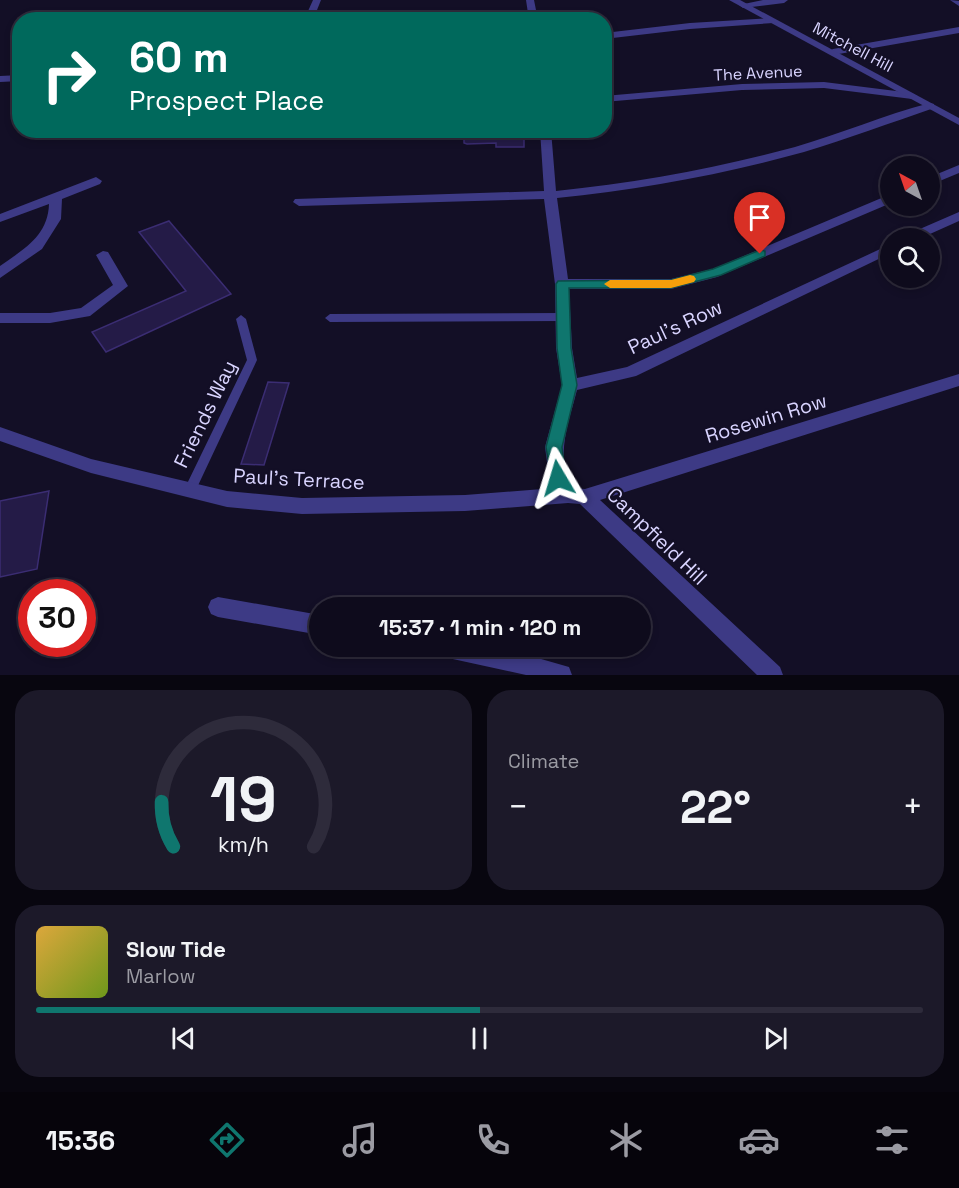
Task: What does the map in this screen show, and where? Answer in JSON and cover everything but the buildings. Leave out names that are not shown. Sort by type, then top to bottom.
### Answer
[{"type":"street","name":"Mitchell Hill","points":[[733,0],[770,21],[833,51],[959,122]]},
{"type":"street","points":[[743,5],[784,0]]},
{"type":"street","points":[[612,35],[690,26],[770,21]]},
{"type":"street","points":[[833,51],[959,30]]},
{"type":"street","name":"The Avenue","points":[[612,98],[742,87],[824,85],[912,96]]},
{"type":"street","points":[[299,202],[550,195],[601,190],[744,163],[800,149],[930,106]]},
{"type":"street","name":"Campfield Hill","points":[[546,138],[550,195],[562,284],[564,348],[570,385],[554,447],[558,478],[771,675]]},
{"type":"street","points":[[940,177],[959,169]]},
{"type":"street","points":[[0,218],[96,181]]},
{"type":"street","points":[[0,273],[37,246],[55,219],[56,197]]},
{"type":"street","points":[[562,284],[671,284],[717,272],[880,203]]},
{"type":"street","points":[[933,228],[959,216]]},
{"type":"street","name":"Paul's Row","points":[[570,385],[630,372],[880,253]]},
{"type":"street","points":[[0,318],[50,318],[85,312],[121,286],[103,255]]},
{"type":"street","name":"Rosewin Row","points":[[576,496],[959,380]]},
{"type":"street","name":"Paul's Terrace","points":[[0,434],[91,466],[227,499],[302,506],[465,503],[576,496]]},
{"type":"street","points":[[218,607],[309,623]]},
{"type":"street","points":[[496,657],[561,675]]},
{"type":"lane","points":[[954,0],[959,3]]},
{"type":"lane","points":[[330,318],[563,317]]},
{"type":"lane","name":"Friends Way","points":[[190,490],[252,360],[241,319]]},
{"type":"slow traffic","points":[[610,284],[671,284],[690,279]]},
{"type":"route","points":[[558,478],[554,447],[570,385],[564,348],[562,284],[671,284],[717,272],[760,254]]}]
